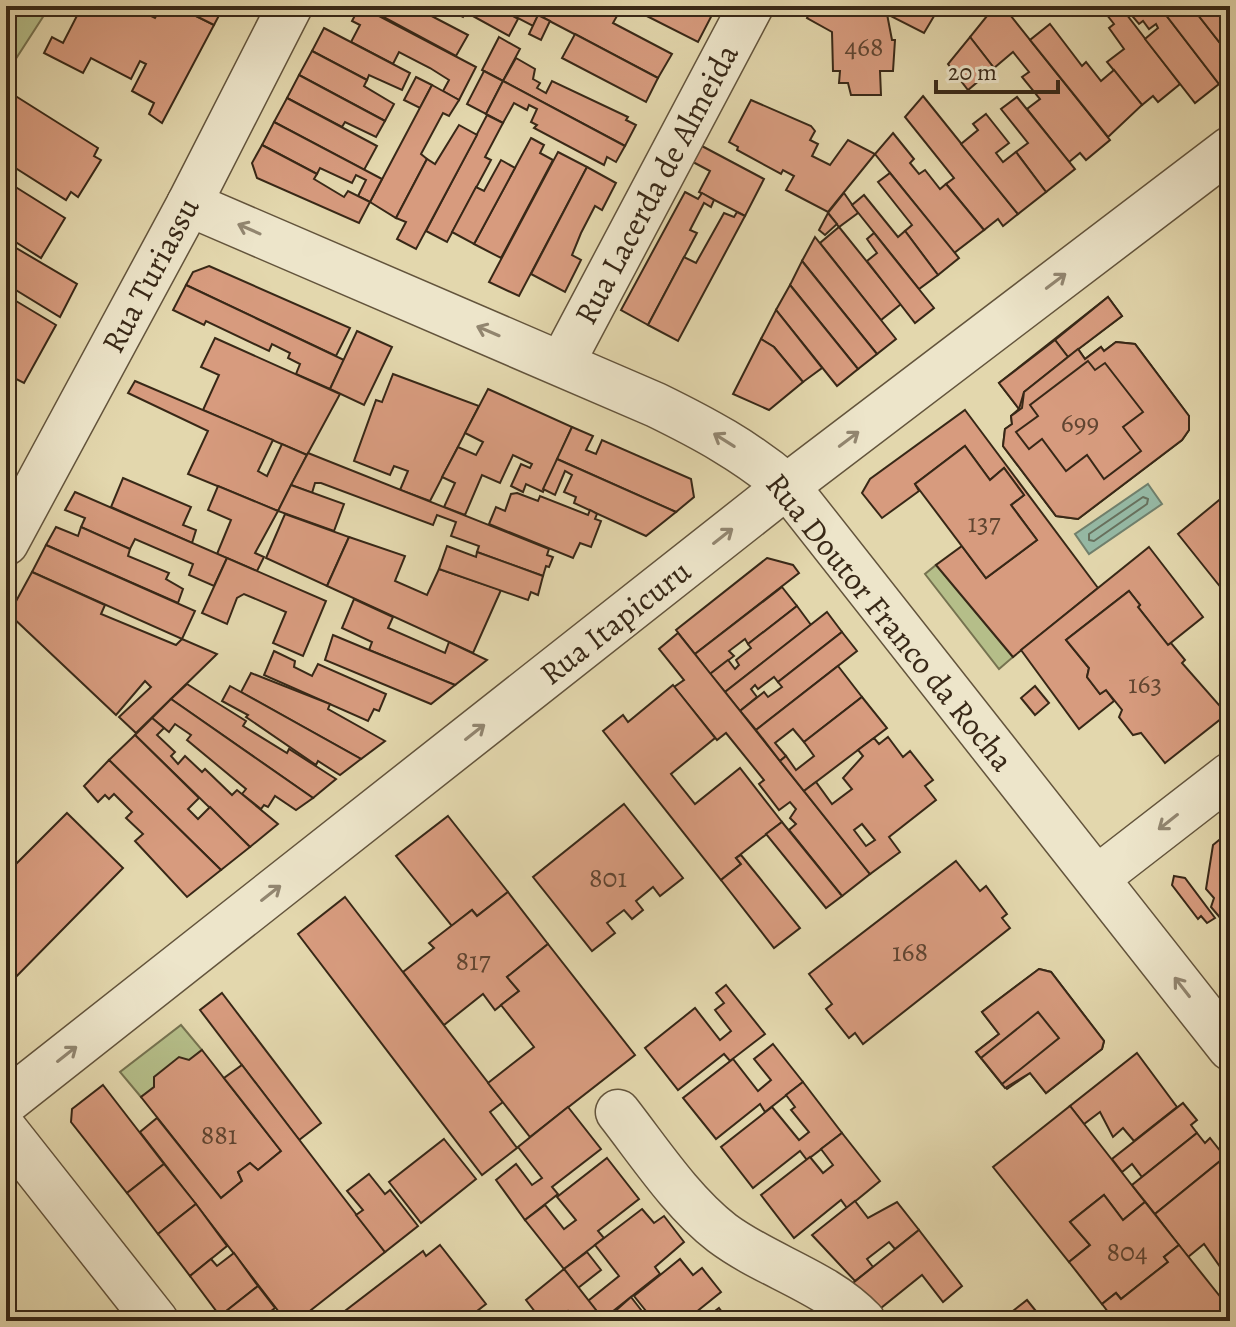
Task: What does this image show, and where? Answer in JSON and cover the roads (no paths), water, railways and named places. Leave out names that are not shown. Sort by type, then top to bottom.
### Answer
[{"type":"street","name":"Rua Turiassu","points":[[6,543],[189,204],[290,6]]},
{"type":"street","name":"Rua Lacerda de Almeida","points":[[562,363],[751,6]]},
{"type":"street","name":"Rua Itapicuru","points":[[6,1102],[787,486],[1230,149]]},
{"type":"street","name":"Rua Doutor Franco da Rocha","points":[[189,204],[562,363],[713,433],[759,463],[787,486],[1230,1048]]},
{"type":"street","points":[[1097,878],[1230,775]]},
{"type":"street","points":[[618,1112],[679,1190],[721,1232],[835,1298],[863,1321]]},
{"type":"street","points":[[6,1131],[156,1321]]},
{"type":"water","points":[[1148,484],[1162,504],[1089,554],[1075,534]]}]
